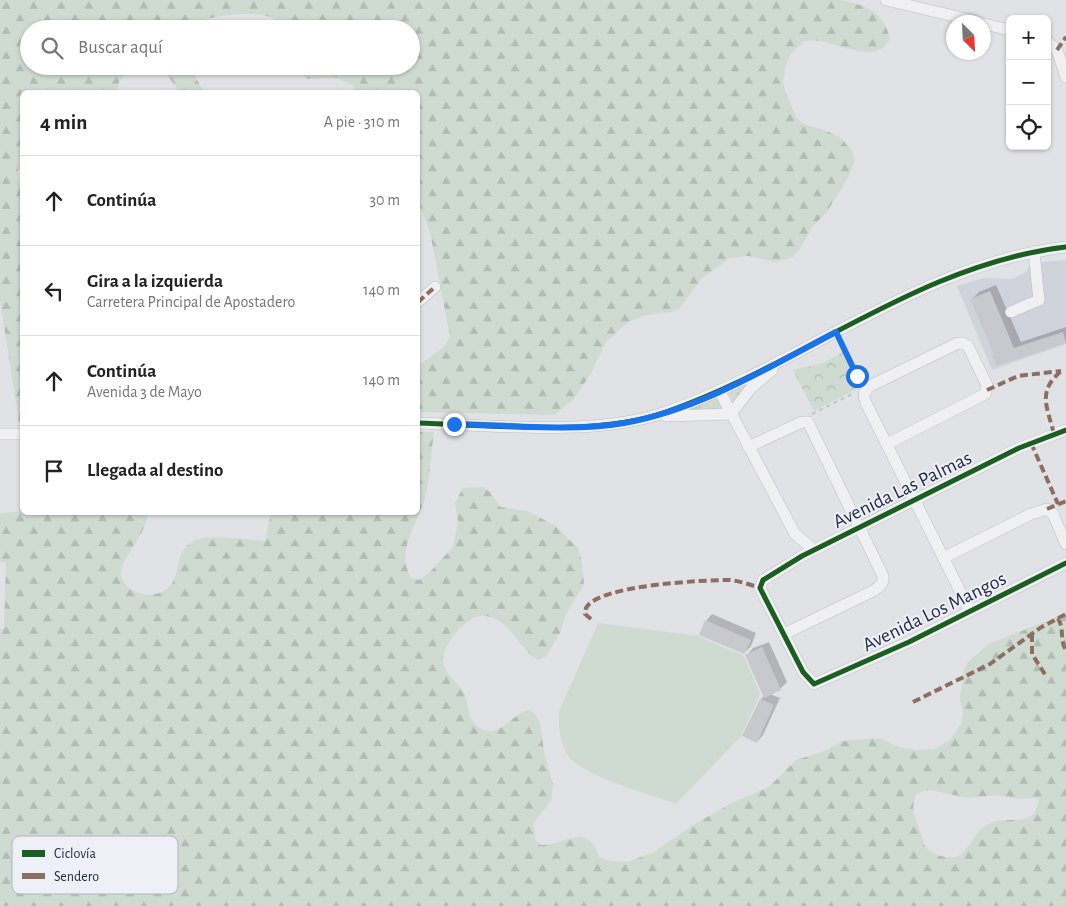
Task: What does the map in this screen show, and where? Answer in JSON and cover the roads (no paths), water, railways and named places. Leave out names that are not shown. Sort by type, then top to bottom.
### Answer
[{"type":"street","points":[[886,0],[949,15]]},
{"type":"street","points":[[991,26],[1006,29]]},
{"type":"street","points":[[1051,45],[1057,50],[1066,77]]},
{"type":"street","points":[[652,416],[719,390],[945,279],[993,262],[1034,252],[1066,247]]},
{"type":"street","points":[[1011,312],[1039,300],[1034,252]]},
{"type":"street","points":[[420,300],[435,287]]},
{"type":"street","points":[[886,444],[985,394],[987,386],[968,346],[962,342],[865,391],[866,403],[886,444],[970,612]]},
{"type":"street","points":[[731,414],[751,388],[786,358]]},
{"type":"street","points":[[719,390],[795,534],[814,550]]},
{"type":"street","points":[[420,423],[603,425],[652,416],[731,414]]},
{"type":"street","points":[[748,447],[802,422],[808,422],[884,581],[880,586],[784,634]]},
{"type":"street","name":"Avenida Las Palmas","points":[[784,634],[760,588],[763,580],[814,550],[1019,448],[1066,430]]},
{"type":"street","points":[[0,434],[20,434]]},
{"type":"street","points":[[943,558],[1031,514],[1047,509],[1053,514],[1066,544]]},
{"type":"street","name":"Avenida Los Mangos","points":[[784,634],[803,672],[814,684],[909,642],[1066,563]]}]
